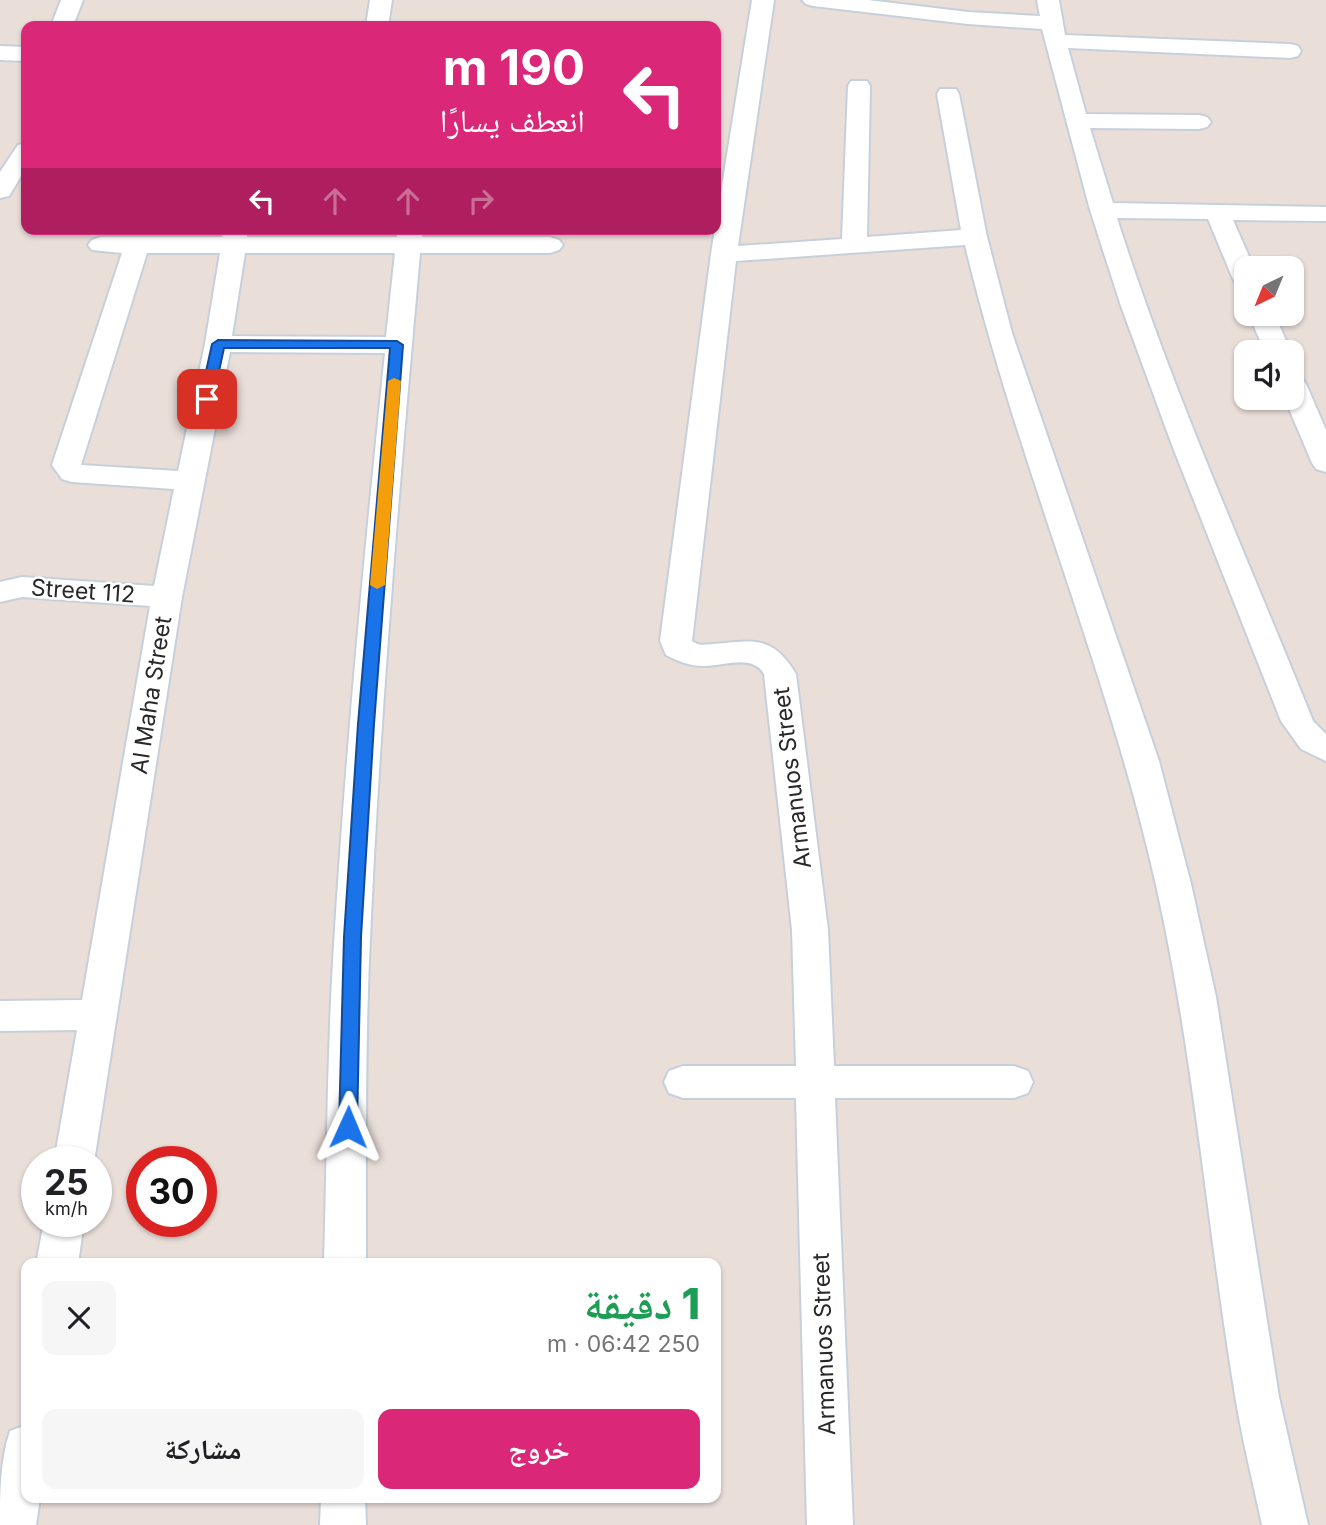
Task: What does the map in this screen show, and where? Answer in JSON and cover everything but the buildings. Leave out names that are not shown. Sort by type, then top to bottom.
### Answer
[{"type":"street","points":[[64,21],[72,0]]},
{"type":"street","points":[[378,21],[381,0]]},
{"type":"street","name":"Armanuos Street","points":[[763,0],[724,254],[676,641],[677,648],[694,655],[752,652],[766,656],[776,664],[780,674],[810,930],[830,1525]]},
{"type":"street","points":[[813,0],[968,19],[1052,21],[1290,51]]},
{"type":"street","points":[[1052,21],[1077,121],[1130,299],[1297,721],[1303,733],[1315,744],[1326,749]]},
{"type":"street","points":[[0,53],[21,54]]},
{"type":"street","points":[[854,246],[859,86]]},
{"type":"street","points":[[948,94],[975,237],[999,332],[1142,761],[1173,884],[1198,997],[1257,1397],[1285,1525]]},
{"type":"street","points":[[1077,121],[1199,122]]},
{"type":"street","points":[[0,191],[21,158]]},
{"type":"street","points":[[1102,210],[1326,214]]},
{"type":"street","points":[[1217,212],[1236,256]]},
{"type":"street","points":[[101,245],[137,245],[235,237],[409,237],[550,245]]},
{"type":"street","name":"Al Maha Street","points":[[77,1146],[167,597],[218,344],[235,237]]},
{"type":"street","points":[[345,1258],[351,964],[366,724],[397,345],[409,237]]},
{"type":"street","points":[[724,254],[975,237]]},
{"type":"street","points":[[137,245],[66,465],[72,473],[79,474],[190,481]]},
{"type":"street","points":[[218,344],[397,345]]},
{"type":"street","points":[[1303,410],[1326,463]]},
{"type":"street","name":"Street 112","points":[[0,592],[22,587],[167,597]]},
{"type":"street","points":[[0,1016],[99,1015]]},
{"type":"street","points":[[684,1082],[1014,1082]]},
{"type":"street","points":[[58,1258],[62,1237]]},
{"type":"street","points":[[13,1525],[21,1476]]},
{"type":"street","points":[[343,1503],[343,1525]]},
{"type":"slow traffic","points":[[377,585],[394,381]]},
{"type":"route","points":[[207,399],[218,344],[397,345],[366,724],[352,937],[348,1127]]}]
